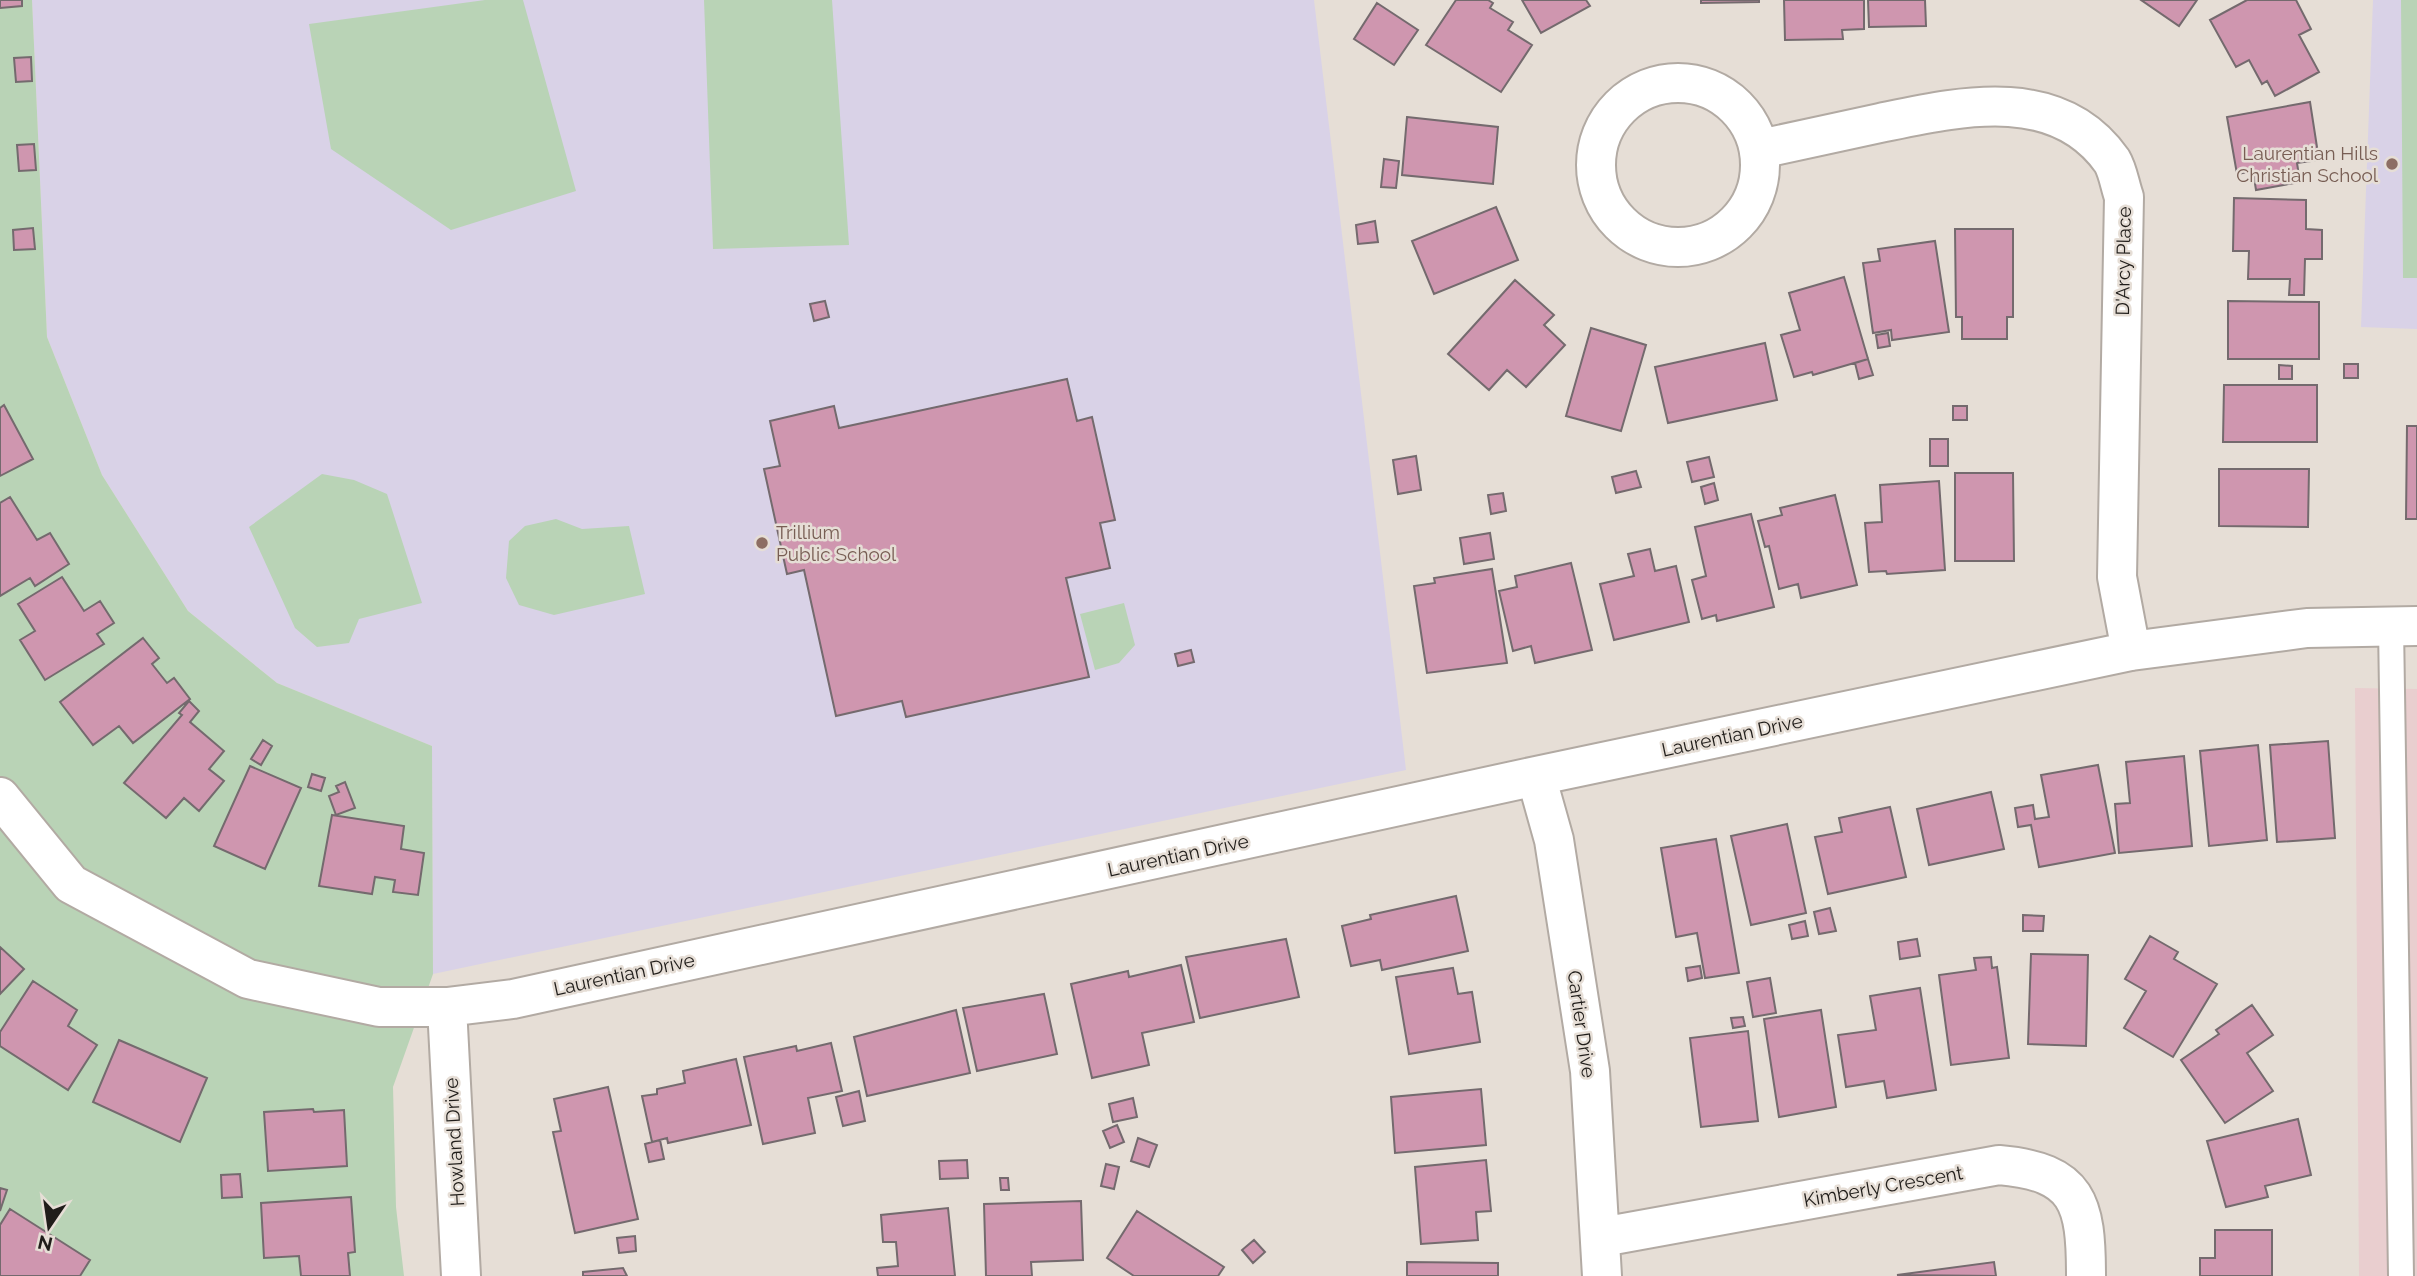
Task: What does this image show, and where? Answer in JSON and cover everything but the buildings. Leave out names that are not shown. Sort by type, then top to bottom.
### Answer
[{"type":"street","points":[[1684,82],[1712,89],[1730,100],[1749,122],[1760,149],[1761,169],[1755,197],[1740,221],[1707,243],[1679,248],[1647,242],[1622,227],[1602,200],[1595,173],[1596,149],[1606,122],[1632,96],[1659,84],[1684,82]]},
{"type":"street","name":"D'Arcy Place","points":[[1760,149],[1962,106],[2008,105],[2049,115],[2085,133],[2113,163],[2124,197],[2117,577],[2131,651]]},
{"type":"street","name":"Laurentian Drive","points":[[0,797],[71,884],[248,979],[379,1007],[447,1007],[513,999],[1536,776],[2131,651],[2308,628],[2404,626]]},
{"type":"street","name":"Cartier Drive","points":[[1536,776],[1554,840],[1590,1071],[1602,1237],[1602,1276]]},
{"type":"street","name":"Howland Drive","points":[[447,1007],[461,1276]]},
{"type":"street","name":"Kimberly Crescent","points":[[1602,1237],[1999,1165],[2026,1167],[2061,1181],[2079,1204],[2086,1238],[2086,1276]]},
{"type":"lane","points":[[2401,1276],[2404,626]]},
{"type":"shaded area","name":"Trillium Public School","points":[[32,0],[1314,0],[1406,770],[433,974],[432,746],[277,683],[188,611],[102,475],[47,337]]},
{"type":"shaded area","name":"Laurentian Hills Christian School","points":[[2373,0],[2417,0],[2417,329],[2361,327]]},
{"type":"shaded area","points":[[2355,688],[2417,689],[2417,1276],[2359,1276]]},
{"type":"green space","points":[[0,0],[32,0],[47,337],[102,475],[188,611],[277,683],[432,746],[433,974],[393,1087],[396,1207],[404,1276],[0,1276]]},
{"type":"green space","points":[[485,0],[523,0],[576,191],[451,230],[331,149],[309,24]]},
{"type":"green space","points":[[704,0],[832,0],[849,245],[713,249]]},
{"type":"green space","points":[[2401,0],[2417,0],[2417,278],[2403,278]]},
{"type":"green space","points":[[322,474],[354,480],[387,494],[422,603],[359,619],[349,643],[317,647],[295,628],[249,527]]},
{"type":"green space","points":[[556,519],[582,529],[629,526],[645,594],[554,615],[519,605],[506,578],[509,541],[525,526]]},
{"type":"green space","points":[[1124,603],[1135,645],[1119,663],[1095,670],[1080,614]]},
{"type":"place","name":"Laurentian Hills Christian School","points":[[2392,164]]},
{"type":"place","name":"Trillium Public School","points":[[762,543]]}]
